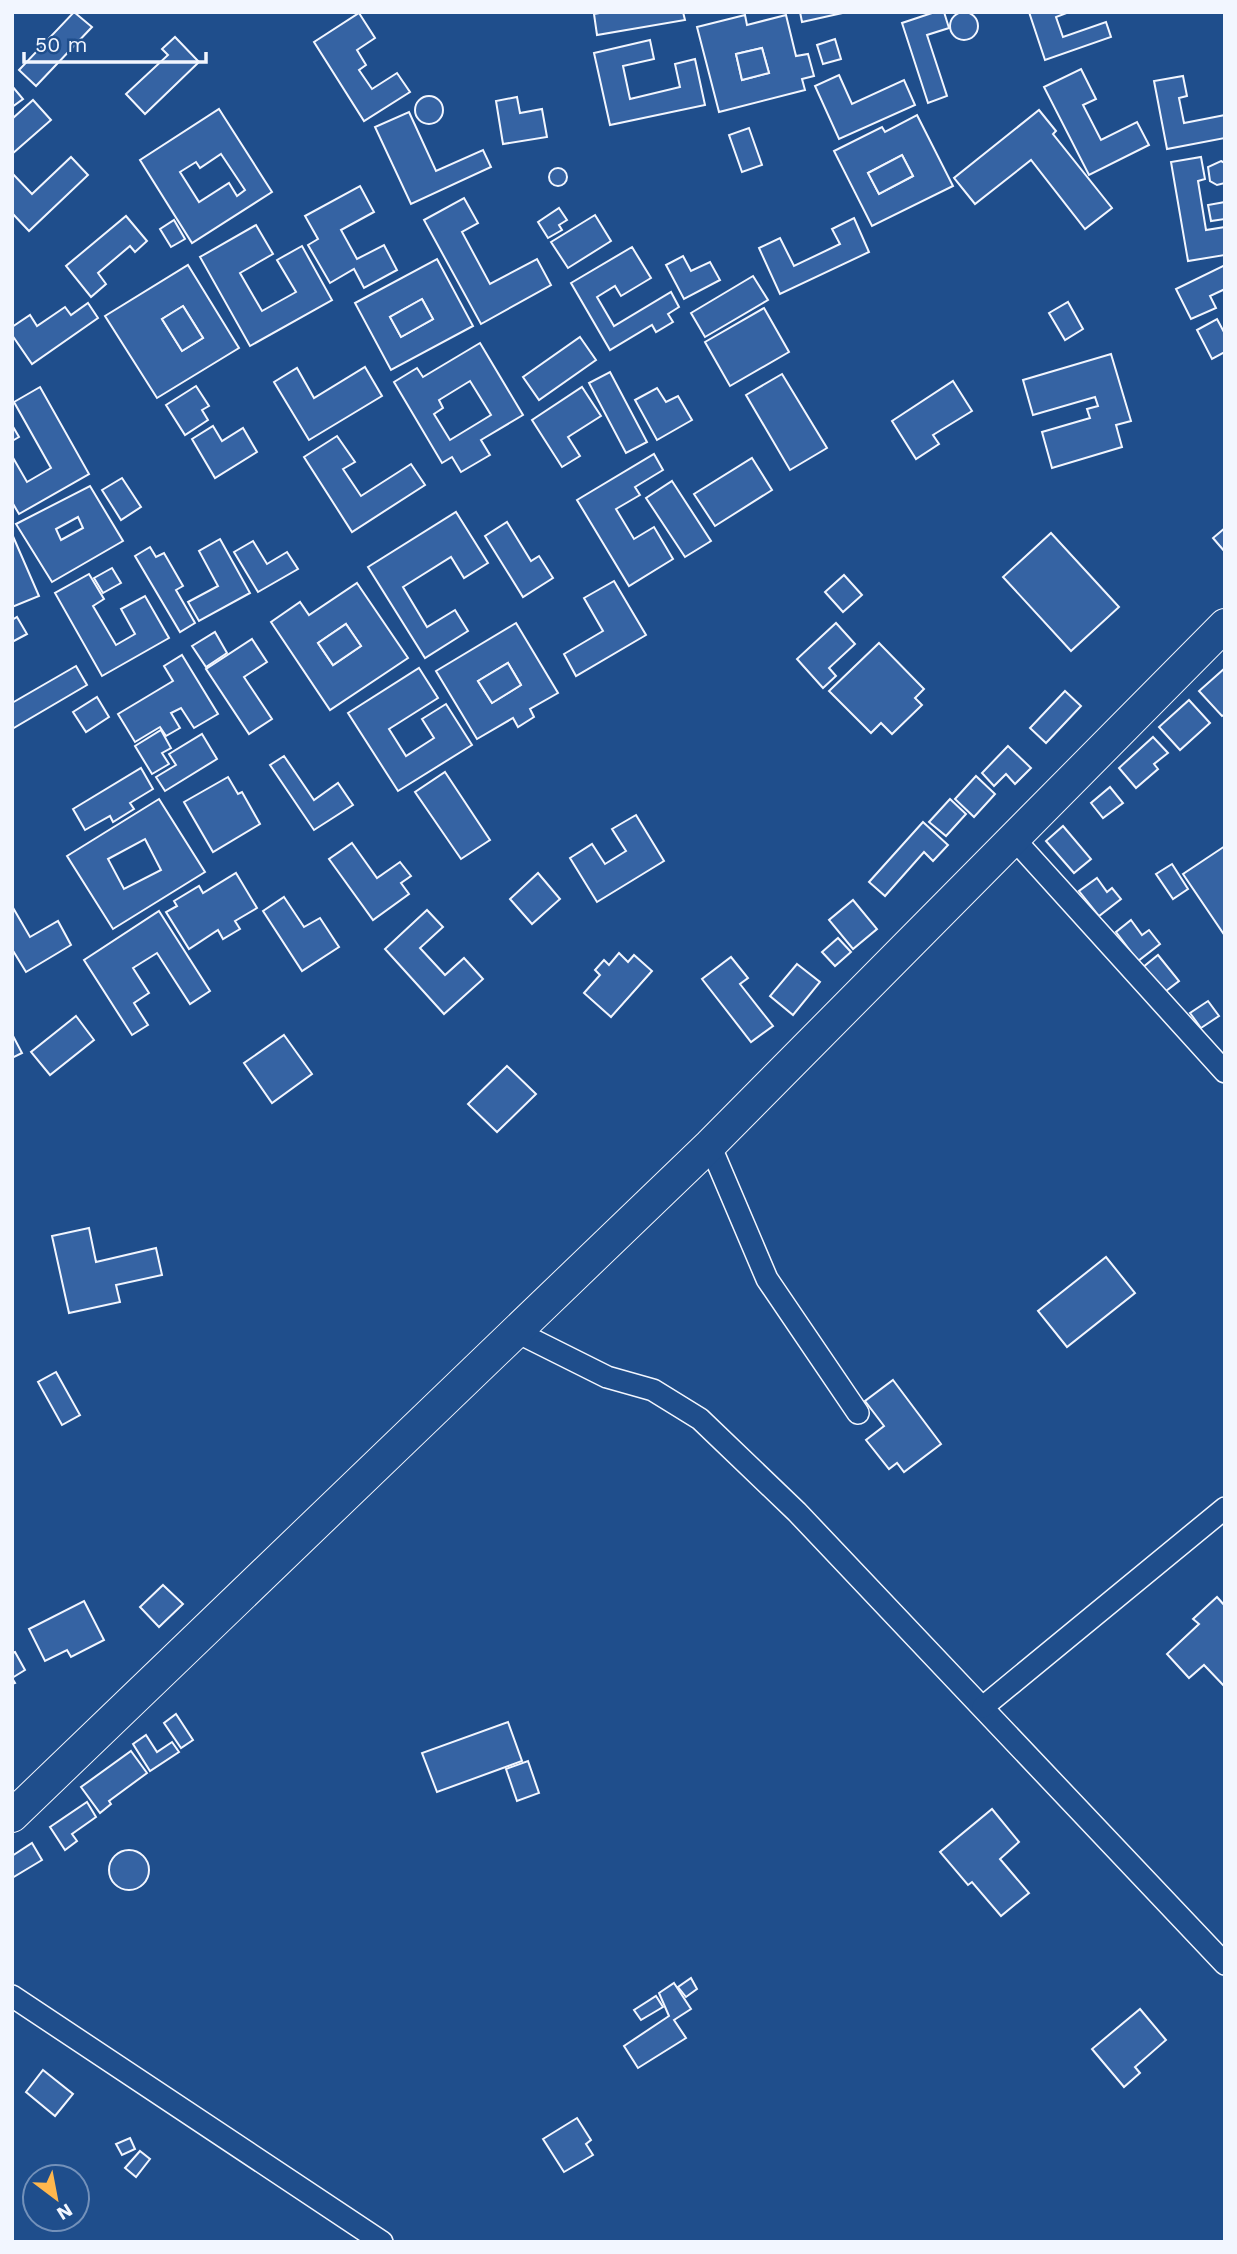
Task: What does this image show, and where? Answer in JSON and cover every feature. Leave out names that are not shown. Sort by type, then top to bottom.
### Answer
[{"type":"main road","points":[[12,1816],[710,1145],[1225,625]]},
{"type":"street","points":[[1015,840],[1225,1072]]},
{"type":"street","points":[[710,1145],[767,1279],[858,1413]]},
{"type":"street","points":[[515,1331],[607,1377],[653,1390],[700,1419],[796,1512],[1225,1964]]},
{"type":"street","points":[[983,1707],[1225,1508]]},
{"type":"street","points":[[12,1996],[382,2242]]},
{"type":"building","points":[[74,12],[92,27],[36,86],[19,70]]},
{"type":"building","points":[[683,12],[685,20],[597,35],[594,14]]},
{"type":"building","points":[[800,12],[847,12],[802,22]]},
{"type":"building","points":[[935,12],[944,12],[949,28],[927,35],[947,96],[928,103],[902,23]]},
{"type":"building","points":[[964,12],[974,16],[978,26],[974,36],[964,40],[954,36],[950,26],[954,16]]},
{"type":"building","points":[[1029,12],[1069,12],[1056,17],[1063,37],[1106,22],[1111,37],[1045,60]]},
{"type":"building","points":[[359,13],[375,38],[357,50],[366,65],[359,70],[372,89],[397,73],[410,92],[364,121],[314,42]]},
{"type":"building","points":[[745,15],[747,25],[786,15],[796,56],[808,54],[814,76],[802,79],[805,90],[719,112],[697,27]],"holes":[[[762,48],[769,73],[742,80],[736,54]]]},
{"type":"building","points":[[175,37],[199,62],[145,114],[126,94],[168,55],[162,49]]},
{"type":"building","points":[[835,39],[841,59],[823,64],[817,45]]},
{"type":"building","points":[[650,40],[654,59],[623,66],[630,99],[680,87],[675,64],[695,59],[705,105],[610,125],[594,53]]},
{"type":"building","points":[[762,48],[769,73],[742,80],[736,54]]},
{"type":"building","points":[[1081,69],[1096,99],[1083,105],[1101,140],[1137,122],[1149,145],[1089,175],[1044,87]]},
{"type":"building","points":[[839,75],[852,104],[904,80],[915,105],[839,139],[815,86]]},
{"type":"building","points":[[1183,76],[1187,96],[1179,98],[1184,123],[1225,115],[1225,138],[1167,149],[1154,81]]},
{"type":"building","points":[[12,86],[23,99],[12,107]]},
{"type":"building","points":[[429,96],[439,100],[443,110],[439,120],[429,124],[419,120],[415,110],[419,100]]},
{"type":"building","points":[[517,97],[520,113],[542,109],[547,137],[503,144],[496,101]]},
{"type":"building","points":[[33,100],[51,120],[12,154],[12,119]]},
{"type":"building","points":[[219,109],[272,192],[192,243],[140,160]],"holes":[[[221,154],[245,190],[237,196],[229,183],[199,202],[180,172],[196,162],[200,168]]]},
{"type":"building","points":[[1039,110],[1056,131],[1053,134],[1112,208],[1085,229],[1031,160],[975,204],[954,178]]},
{"type":"building","points":[[409,112],[436,171],[483,150],[491,167],[411,204],[375,127]]},
{"type":"building","points":[[917,115],[953,186],[872,226],[834,151],[882,127],[885,132]],"holes":[[[902,155],[913,176],[879,194],[868,173]]]},
{"type":"building","points":[[749,128],[762,165],[742,172],[729,135]]},
{"type":"building","points":[[902,155],[913,176],[879,194],[868,173]]},
{"type":"building","points":[[71,157],[88,175],[29,231],[12,213],[12,173],[32,194]]},
{"type":"building","points":[[1201,157],[1205,179],[1198,181],[1206,230],[1225,227],[1225,255],[1188,261],[1171,162]]},
{"type":"building","points":[[1221,161],[1225,163],[1225,183],[1217,185],[1210,181],[1208,167]]},
{"type":"building","points":[[554,168],[562,168],[567,177],[565,184],[554,186],[549,181],[549,173]]},
{"type":"building","points":[[360,186],[374,212],[341,230],[357,259],[384,245],[397,270],[364,288],[354,269],[330,283],[308,245],[318,239],[305,216]]},
{"type":"building","points":[[464,198],[478,223],[462,232],[490,284],[537,259],[551,285],[481,324],[424,220]]},
{"type":"building","points":[[1225,202],[1225,219],[1211,221],[1208,205]]},
{"type":"building","points":[[559,208],[567,220],[559,225],[562,230],[548,238],[538,222]]},
{"type":"building","points":[[595,215],[611,241],[568,268],[551,242]]},
{"type":"building","points":[[126,216],[147,241],[135,252],[130,246],[98,273],[106,284],[91,297],[66,266]]},
{"type":"building","points":[[854,218],[869,252],[780,294],[759,248],[780,238],[794,266],[840,244],[832,229]]},
{"type":"building","points":[[174,220],[185,239],[171,247],[160,229]]},
{"type":"building","points":[[256,225],[273,254],[240,273],[262,311],[296,292],[277,260],[302,246],[332,300],[250,346],[200,257]]},
{"type":"building","points":[[632,247],[651,278],[621,296],[615,286],[597,297],[614,326],[671,292],[679,307],[668,314],[673,322],[656,332],[652,325],[610,350],[571,283]]},
{"type":"building","points":[[683,256],[691,271],[710,262],[720,280],[684,299],[666,265]]},
{"type":"building","points":[[437,259],[473,326],[391,370],[355,303]],"holes":[[[422,299],[433,319],[401,337],[390,317]]]},
{"type":"building","points":[[188,265],[239,348],[157,398],[105,316]],"holes":[[[183,306],[203,338],[182,351],[162,319]]]},
{"type":"building","points":[[1225,265],[1225,289],[1210,296],[1216,308],[1191,319],[1176,289]]},
{"type":"building","points":[[753,276],[768,300],[705,337],[691,313]]},
{"type":"building","points":[[422,299],[433,319],[401,337],[390,317]]},
{"type":"building","points":[[1068,302],[1083,329],[1065,340],[1049,313]]},
{"type":"building","points":[[88,303],[98,318],[32,364],[12,335],[12,327],[30,315],[37,326],[65,307],[71,315]]},
{"type":"building","points":[[183,306],[203,338],[182,351],[162,319]]},
{"type":"building","points":[[764,308],[789,352],[730,386],[705,342]]},
{"type":"building","points":[[1217,319],[1225,334],[1225,352],[1212,359],[1197,330]]},
{"type":"building","points":[[580,337],[596,360],[539,400],[523,377]]},
{"type":"building","points":[[480,343],[523,415],[481,440],[490,455],[461,472],[452,457],[442,463],[394,382],[417,368],[423,377]],"holes":[[[470,381],[491,415],[450,440],[434,414],[443,408],[439,400]]]},
{"type":"building","points":[[1111,354],[1131,421],[1116,425],[1122,447],[1052,468],[1042,432],[1090,418],[1087,409],[1098,406],[1095,397],[1033,415],[1023,380]]},
{"type":"building","points":[[365,367],[382,396],[309,440],[274,382],[297,368],[314,398]]},
{"type":"building","points":[[610,372],[647,442],[626,453],[589,383]]},
{"type":"building","points":[[782,374],[827,448],[790,470],[746,395]]},
{"type":"building","points":[[953,381],[972,411],[933,435],[939,444],[916,459],[892,421]]},
{"type":"building","points":[[196,386],[209,406],[202,410],[208,420],[185,435],[166,405]]},
{"type":"building","points":[[40,387],[89,474],[19,514],[12,502],[12,456],[27,482],[51,468],[14,402]]},
{"type":"building","points":[[582,387],[601,416],[568,437],[580,456],[562,467],[532,420]]},
{"type":"building","points":[[657,388],[666,402],[678,396],[692,420],[657,440],[635,400]]},
{"type":"building","points":[[12,425],[19,437],[12,441]]},
{"type":"building","points":[[213,426],[222,441],[243,428],[257,452],[215,478],[192,439]]},
{"type":"building","points":[[337,436],[355,462],[343,469],[361,496],[411,464],[425,485],[352,532],[304,457]]},
{"type":"building","points":[[654,454],[663,470],[635,487],[640,495],[616,509],[634,539],[654,527],[673,559],[629,586],[577,500]]},
{"type":"building","points":[[752,458],[772,490],[715,526],[694,494]]},
{"type":"building","points":[[122,478],[141,507],[121,520],[102,490]]},
{"type":"building","points":[[672,481],[711,541],[685,557],[646,498]]},
{"type":"building","points":[[90,486],[123,541],[52,582],[16,524]],"holes":[[[78,517],[83,528],[61,540],[56,529]]]},
{"type":"building","points":[[456,512],[488,563],[464,578],[451,557],[403,587],[427,627],[455,610],[468,631],[425,658],[368,567]]},
{"type":"building","points":[[507,522],[531,561],[539,556],[553,578],[523,597],[485,536]]},
{"type":"building","points":[[1225,528],[1225,552],[1213,538]]},
{"type":"building","points":[[1051,533],[1119,607],[1071,651],[1003,577]]},
{"type":"building","points":[[12,534],[39,596],[12,607]]},
{"type":"building","points":[[220,539],[250,593],[199,621],[188,602],[218,586],[199,551]]},
{"type":"building","points":[[253,541],[267,564],[287,552],[298,569],[258,592],[234,552]]},
{"type":"building","points":[[150,547],[156,557],[164,553],[183,586],[176,590],[195,623],[180,632],[135,556]]},
{"type":"building","points":[[112,568],[121,583],[103,593],[94,578]]},
{"type":"building","points":[[89,574],[104,599],[93,606],[116,645],[135,634],[121,609],[145,596],[169,638],[102,676],[55,593]]},
{"type":"building","points":[[844,575],[862,595],[843,612],[825,592]]},
{"type":"building","points":[[614,581],[646,635],[576,676],[564,654],[603,631],[584,598]]},
{"type":"building","points":[[357,583],[408,658],[330,710],[271,622],[300,602],[309,615]],"holes":[[[346,624],[361,646],[333,665],[318,643]]]},
{"type":"building","points":[[17,617],[27,634],[12,642],[12,620]]},
{"type":"building","points":[[516,623],[558,693],[530,709],[534,717],[518,727],[513,718],[477,739],[436,671]],"holes":[[[508,663],[521,685],[492,703],[478,681]]]},
{"type":"building","points":[[836,623],[855,644],[829,668],[836,676],[823,688],[797,659]]},
{"type":"building","points":[[346,624],[361,646],[333,665],[318,643]]},
{"type":"building","points":[[215,632],[227,653],[206,667],[192,646]]},
{"type":"building","points":[[252,639],[267,662],[244,677],[272,719],[249,734],[206,669]]},
{"type":"building","points":[[879,643],[924,689],[915,698],[922,705],[892,734],[881,723],[871,733],[829,691]]},
{"type":"building","points":[[182,655],[218,714],[194,728],[181,708],[171,713],[180,728],[166,736],[160,727],[135,742],[118,714],[173,681],[164,666]]},
{"type":"building","points":[[508,663],[521,685],[492,703],[478,681]]},
{"type":"building","points":[[76,666],[87,685],[12,729],[12,703]]},
{"type":"building","points":[[419,668],[438,698],[389,729],[406,756],[434,738],[422,719],[446,704],[472,745],[398,791],[348,713]]},
{"type":"building","points":[[1225,668],[1225,714],[1222,716],[1199,691]]},
{"type":"building","points":[[1065,691],[1081,706],[1046,743],[1030,728]]},
{"type":"building","points":[[97,697],[109,717],[86,732],[73,712]]},
{"type":"building","points":[[1189,700],[1210,723],[1180,750],[1159,727]]},
{"type":"building","points":[[161,730],[171,748],[162,753],[169,764],[152,774],[135,746]]},
{"type":"building","points":[[202,734],[217,759],[165,791],[156,777],[176,765],[169,754]]},
{"type":"building","points":[[1153,737],[1168,753],[1154,764],[1158,769],[1136,788],[1119,768]]},
{"type":"building","points":[[1008,746],[1031,768],[1015,784],[1006,774],[994,786],[982,773]]},
{"type":"building","points":[[284,756],[314,800],[338,783],[353,805],[314,830],[270,765]]},
{"type":"building","points":[[141,768],[153,789],[130,803],[134,809],[113,822],[110,816],[85,830],[73,809]]},
{"type":"building","points":[[445,772],[490,840],[461,859],[415,792]]},
{"type":"building","points":[[976,776],[995,794],[974,817],[955,799]]},
{"type":"building","points":[[228,777],[238,794],[242,792],[260,824],[213,852],[184,802]]},
{"type":"building","points":[[1110,787],[1123,803],[1103,818],[1091,803]]},
{"type":"building","points":[[159,799],[205,872],[113,929],[67,856]],"holes":[[[145,839],[161,870],[124,889],[108,859]]]},
{"type":"building","points":[[950,799],[966,814],[946,836],[929,822]]},
{"type":"building","points":[[636,815],[664,861],[597,902],[570,858],[592,844],[605,864],[626,851],[612,829]]},
{"type":"building","points":[[923,822],[948,845],[933,861],[924,852],[885,896],[869,882]]},
{"type":"building","points":[[1063,826],[1091,859],[1074,873],[1046,841]]},
{"type":"building","points":[[352,843],[377,878],[400,862],[411,876],[401,883],[409,894],[373,920],[329,859]]},
{"type":"building","points":[[1225,846],[1225,936],[1183,874]]},
{"type":"building","points":[[1172,864],[1188,889],[1173,899],[1156,874]]},
{"type":"building","points":[[236,873],[257,908],[235,921],[240,929],[223,939],[218,930],[189,949],[166,912],[177,906],[174,901],[199,886],[203,893]]},
{"type":"building","points":[[538,873],[560,899],[532,924],[510,899]]},
{"type":"building","points":[[1097,878],[1107,892],[1112,888],[1121,899],[1099,916],[1079,891]]},
{"type":"building","points":[[284,897],[304,927],[320,918],[339,947],[302,971],[263,911]]},
{"type":"building","points":[[853,900],[877,929],[853,949],[829,920]]},
{"type":"building","points":[[12,906],[30,937],[58,921],[71,945],[26,972],[12,949]]},
{"type":"building","points":[[427,910],[443,927],[420,948],[445,975],[464,958],[483,979],[444,1014],[385,949]]},
{"type":"building","points":[[159,911],[210,991],[190,1004],[157,953],[133,968],[149,993],[134,1003],[148,1025],[132,1035],[84,960]]},
{"type":"building","points":[[1131,920],[1142,935],[1149,930],[1160,944],[1138,961],[1116,932]]},
{"type":"building","points":[[838,938],[851,952],[835,966],[822,952]]},
{"type":"building","points":[[619,953],[628,962],[634,955],[652,971],[611,1017],[584,993],[600,975],[595,970],[604,960],[609,965]]},
{"type":"building","points":[[1158,955],[1179,981],[1162,994],[1142,968]]},
{"type":"building","points":[[731,957],[748,978],[740,984],[773,1026],[751,1042],[702,979]]},
{"type":"building","points":[[797,964],[820,982],[793,1015],[770,996]]},
{"type":"building","points":[[1208,1001],[1219,1016],[1201,1028],[1190,1013]]},
{"type":"building","points":[[76,1016],[94,1040],[50,1075],[31,1052]]},
{"type":"building","points":[[12,1034],[22,1053],[12,1058]]},
{"type":"building","points":[[284,1035],[312,1074],[272,1103],[244,1063]]},
{"type":"building","points":[[507,1066],[536,1094],[497,1132],[468,1104]]},
{"type":"building","points":[[89,1228],[96,1262],[156,1248],[162,1275],[116,1285],[120,1302],[69,1313],[52,1236]]},
{"type":"building","points":[[1106,1257],[1135,1293],[1067,1347],[1038,1311]]},
{"type":"building","points":[[56,1372],[80,1415],[62,1425],[38,1382]]},
{"type":"building","points":[[893,1380],[941,1444],[904,1472],[897,1463],[889,1469],[866,1440],[884,1426],[865,1401]]},
{"type":"building","points":[[163,1585],[183,1604],[159,1627],[140,1607]]},
{"type":"building","points":[[1217,1597],[1225,1606],[1225,1687],[1204,1665],[1189,1678],[1167,1654],[1199,1624],[1193,1619]]},
{"type":"building","points":[[84,1601],[104,1640],[71,1657],[67,1650],[45,1661],[29,1629]]},
{"type":"building","points":[[15,1652],[25,1670],[12,1678],[12,1653]]},
{"type":"building","points":[[176,1714],[193,1740],[181,1748],[164,1723]]},
{"type":"building","points":[[508,1722],[522,1761],[437,1792],[422,1753]]},
{"type":"building","points":[[146,1735],[157,1752],[172,1742],[179,1752],[150,1771],[133,1744]]},
{"type":"building","points":[[131,1751],[147,1773],[109,1801],[111,1804],[100,1813],[81,1787]]},
{"type":"building","points":[[528,1761],[539,1793],[517,1801],[506,1769]]},
{"type":"building","points":[[87,1802],[96,1817],[72,1834],[77,1841],[65,1850],[50,1827]]},
{"type":"building","points":[[992,1809],[1019,1842],[1000,1859],[1029,1893],[1001,1916],[972,1882],[968,1885],[940,1852]]},
{"type":"building","points":[[32,1843],[42,1860],[12,1878],[12,1856]]},
{"type":"building","points":[[129,1850],[143,1856],[149,1870],[143,1884],[129,1890],[115,1884],[109,1870],[115,1856]]},
{"type":"building","points":[[691,1978],[697,1989],[686,1997],[678,1987]]},
{"type":"building","points":[[674,1983],[691,2009],[674,2020],[686,2038],[638,2068],[624,2046],[669,2016],[659,1993]]},
{"type":"building","points":[[656,1996],[663,2007],[641,2020],[634,2010]]},
{"type":"building","points":[[1140,2009],[1166,2040],[1135,2067],[1140,2073],[1124,2087],[1092,2049]]},
{"type":"building","points":[[43,2070],[73,2094],[55,2116],[26,2092]]},
{"type":"building","points":[[577,2118],[591,2140],[586,2144],[593,2155],[564,2172],[543,2139]]},
{"type":"building","points":[[130,2138],[135,2149],[122,2155],[116,2144]]},
{"type":"building","points":[[140,2151],[150,2159],[136,2177],[125,2168]]}]
